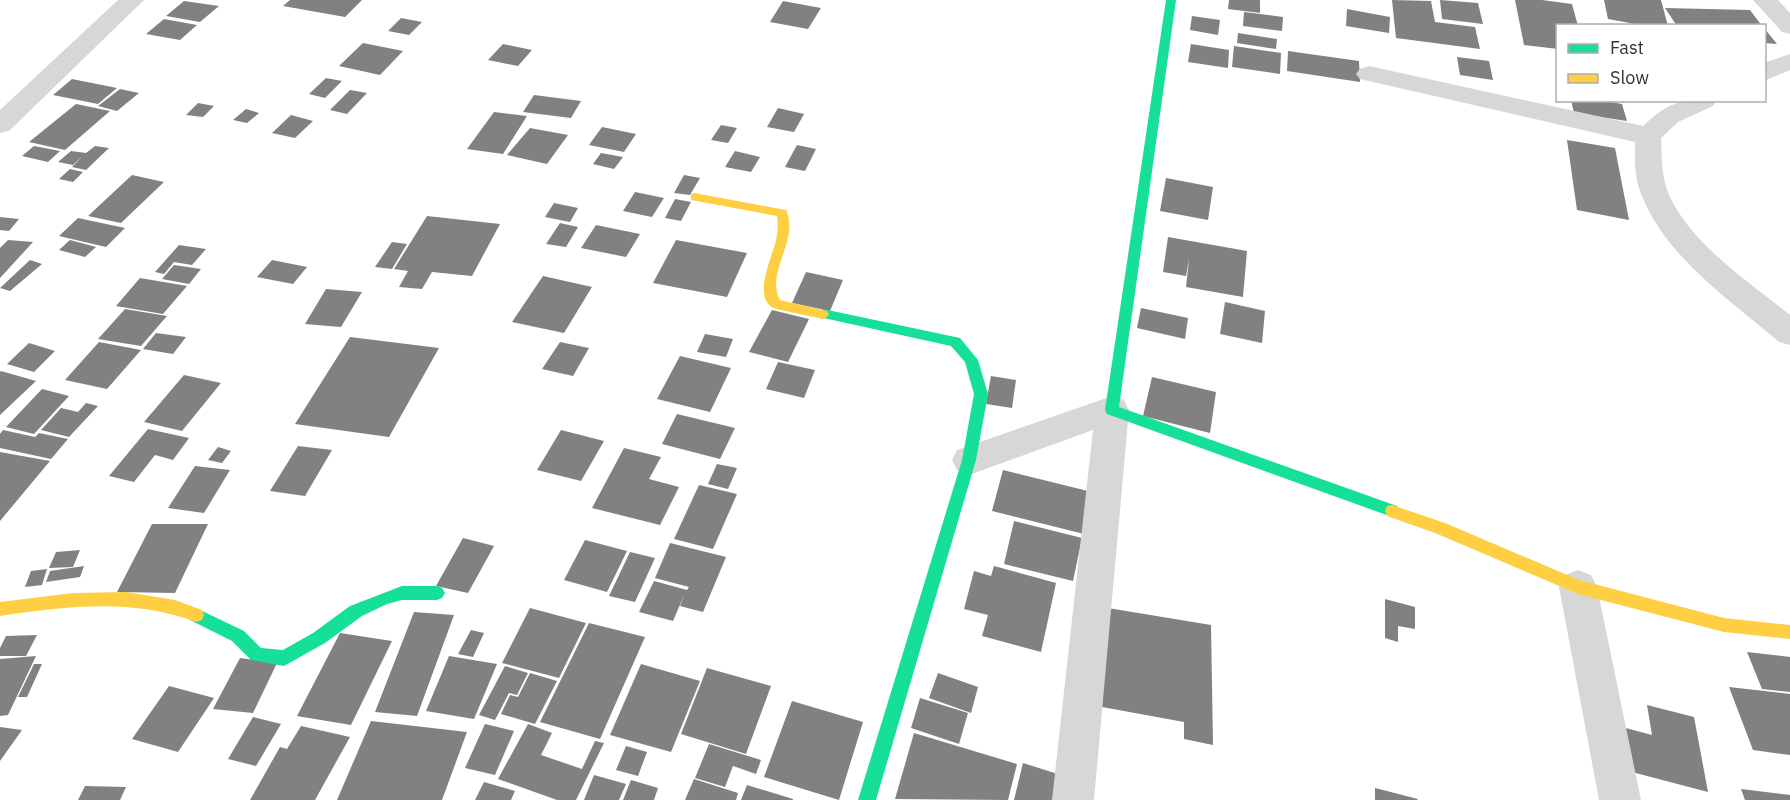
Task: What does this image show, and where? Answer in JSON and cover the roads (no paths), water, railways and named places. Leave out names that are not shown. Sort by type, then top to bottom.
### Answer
[{"type":"street","points":[[0,125],[132,0]]},
{"type":"street","points":[[1073,800],[1112,410],[1171,0]]},
{"type":"street","points":[[1765,0],[1790,27]]},
{"type":"street","points":[[1766,72],[1790,61]]},
{"type":"street","points":[[1369,74],[1648,136]]},
{"type":"street","points":[[1700,102],[1669,117],[1648,136],[1649,175],[1664,214],[1702,258],[1790,333]]},
{"type":"street","points":[[695,197],[782,213],[787,224],[786,233],[771,279],[769,293],[776,304],[955,342],[971,360],[981,394],[969,460],[867,800]]},
{"type":"street","points":[[969,460],[1112,410],[1440,528],[1578,587],[1724,625],[1790,632]]},
{"type":"street","points":[[1578,587],[1620,800]]},
{"type":"street","points":[[0,609],[44,602],[134,599],[182,608],[238,636],[257,655],[284,658],[319,638],[356,611],[385,598],[402,593],[437,593]]}]
